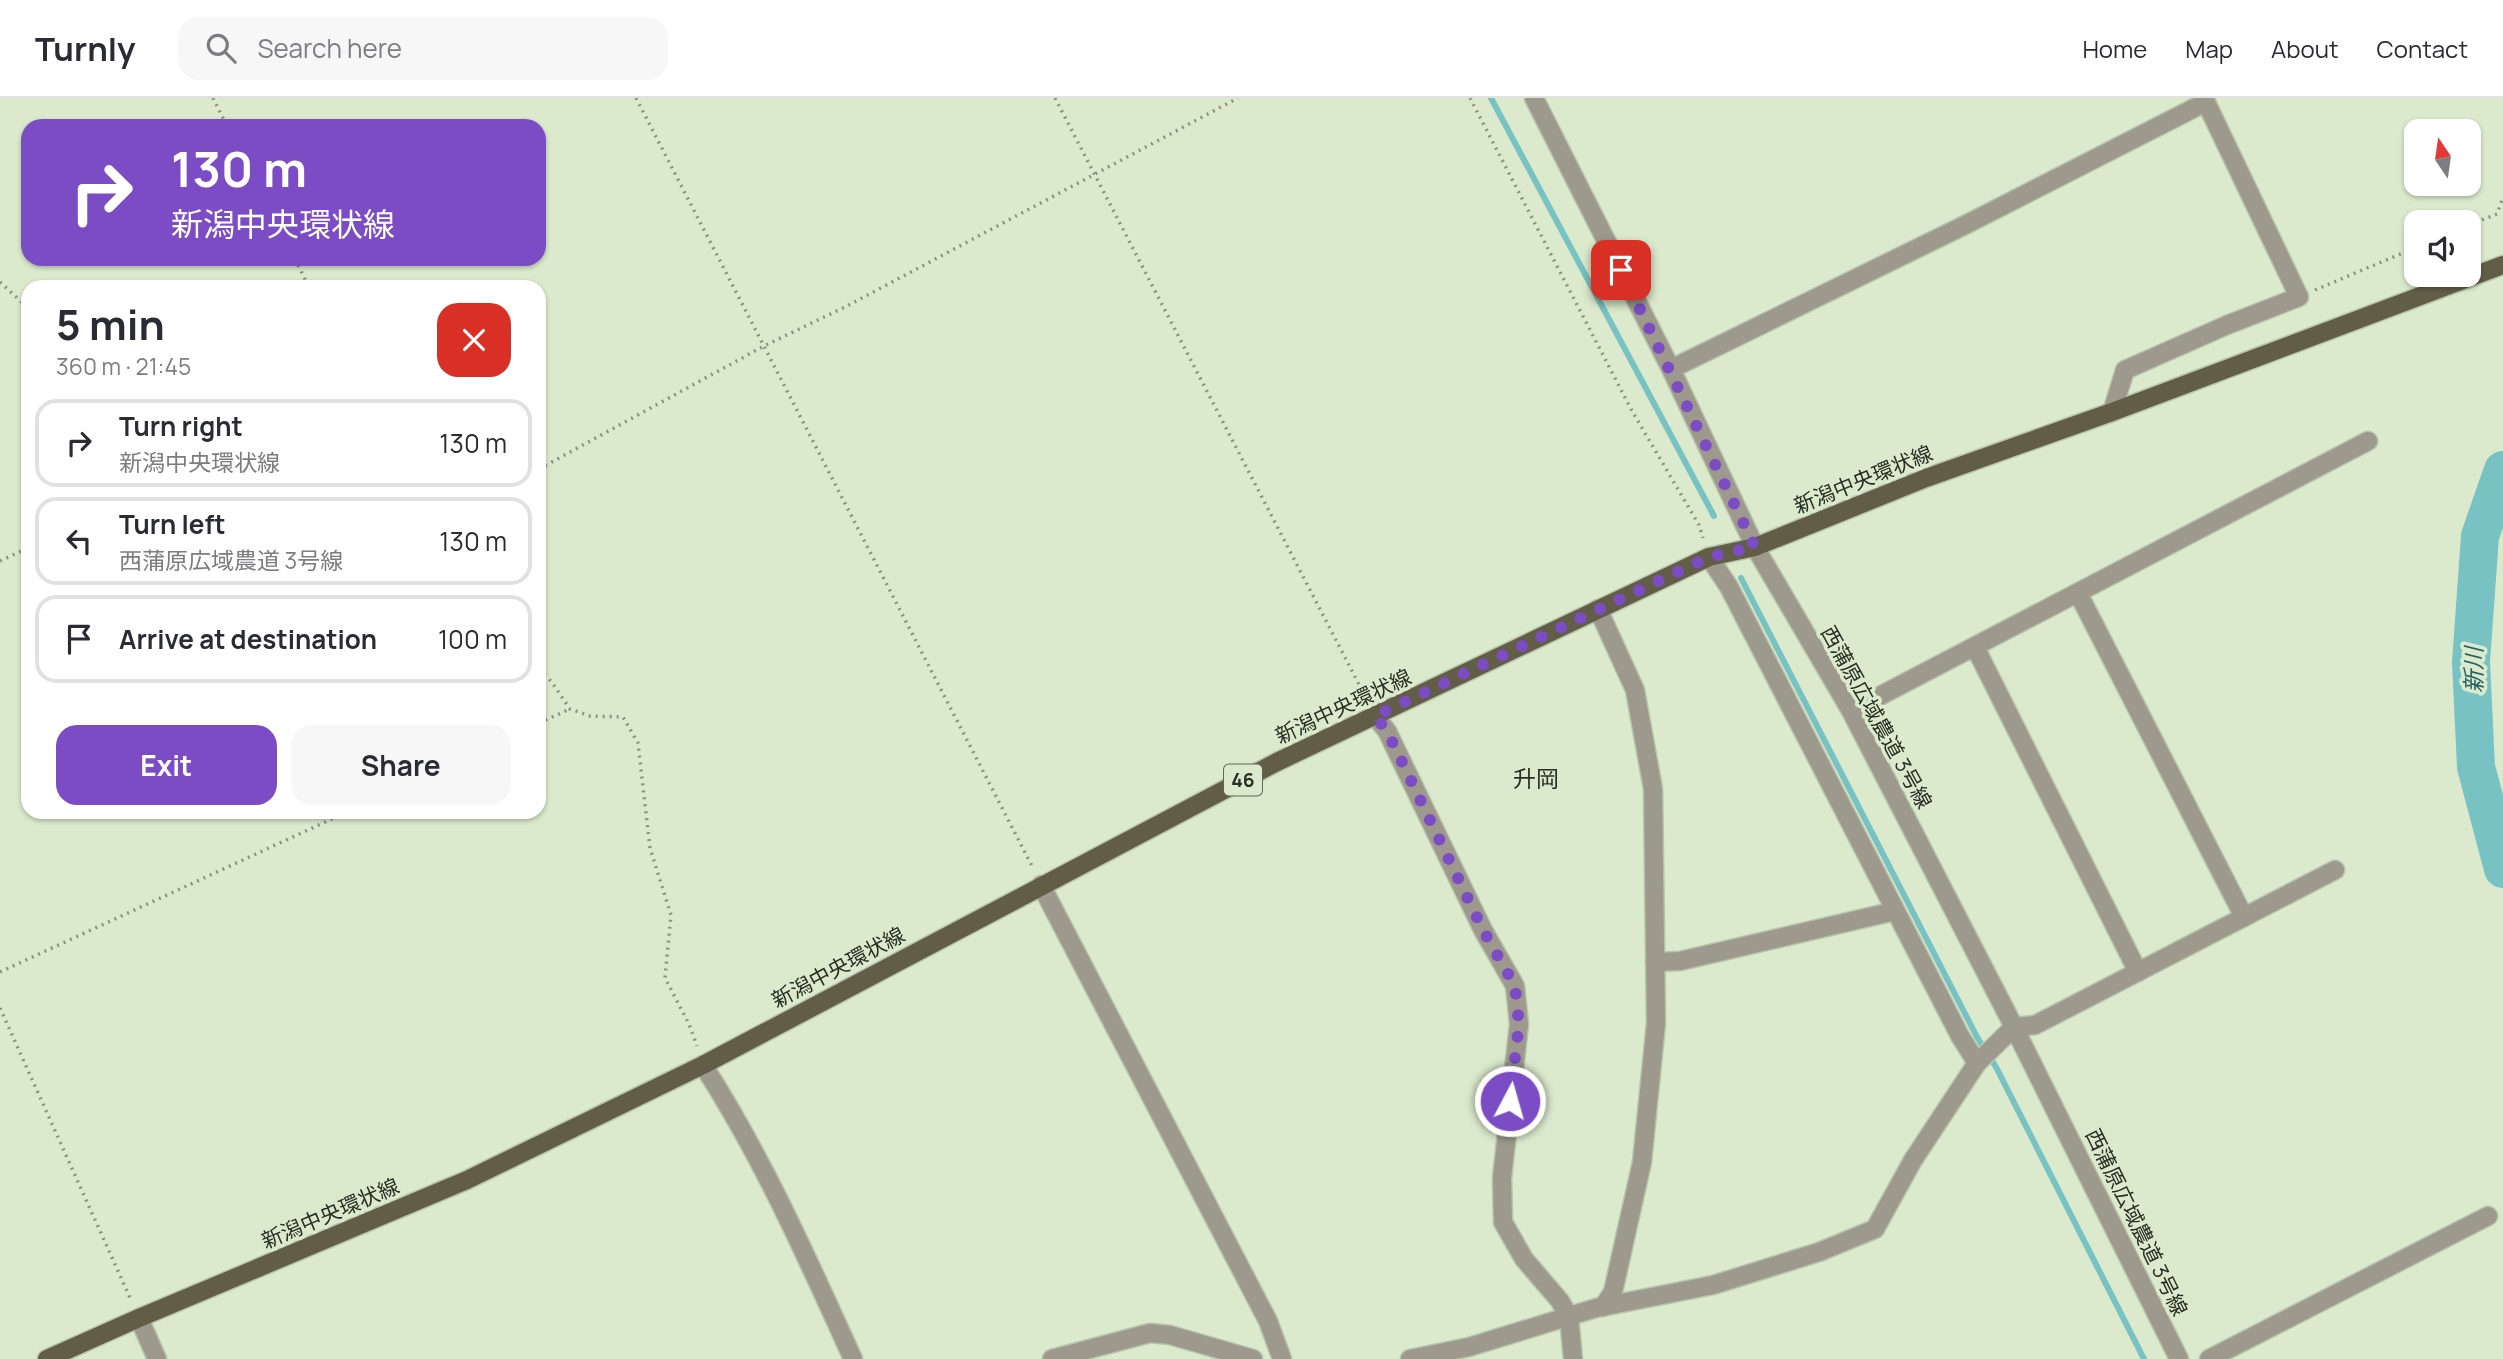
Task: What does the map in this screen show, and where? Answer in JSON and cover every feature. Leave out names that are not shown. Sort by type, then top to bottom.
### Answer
[{"type":"main road","name":"新潟中央環状線","points":[[47,1359],[467,1180],[703,1065],[1278,762],[1709,557],[1755,547],[1926,478],[2112,412],[2503,265]]},
{"type":"street","name":"西蒲原広域農道 3号線","points":[[1534,98],[1671,369],[1755,547],[1851,711],[2014,1027],[2179,1359]]},
{"type":"street","points":[[1671,369],[1955,230],[2205,100],[2299,297],[2125,370],[2112,412]]},
{"type":"street","points":[[1851,711],[2368,442]]},
{"type":"street","points":[[1709,557],[1729,587],[1960,1036],[1977,1063]]},
{"type":"street","points":[[2078,593],[2244,918]]},
{"type":"street","points":[[1598,609],[1635,690],[1653,789],[1656,1023],[1642,1162],[1613,1292],[1603,1307]]},
{"type":"street","points":[[1975,647],[2138,972]]},
{"type":"street","points":[[1375,716],[1387,731],[1483,930],[1515,986],[1519,1024],[1502,1178],[1503,1222],[1524,1259],[1560,1301],[1569,1317],[1573,1359]]},
{"type":"street","points":[[1410,1359],[1468,1347],[1603,1307],[1713,1286],[1819,1252],[1875,1229],[1913,1160],[1977,1063],[2014,1027],[2035,1025],[2335,870]]},
{"type":"street","points":[[1041,885],[1268,1321],[1282,1359]]},
{"type":"street","points":[[1655,962],[1680,961],[1895,911]]},
{"type":"street","points":[[703,1065],[737,1118],[782,1204],[853,1359]]},
{"type":"street","points":[[2209,1359],[2488,1216]]},
{"type":"street","points":[[139,1318],[157,1359]]},
{"type":"street","points":[[1052,1359],[1150,1333],[1170,1335],[1252,1359]]},
{"type":"path","points":[[213,98],[224,119]]},
{"type":"path","points":[[636,98],[1041,885]]},
{"type":"path","points":[[1055,98],[1375,716]]},
{"type":"path","points":[[546,465],[764,346],[847,306],[1238,98]]},
{"type":"path","points":[[1471,98],[1632,411],[1699,525],[1709,557]]},
{"type":"path","points":[[2481,220],[2497,214],[2503,197]]},
{"type":"path","points":[[2299,297],[2404,253]]},
{"type":"path","points":[[0,282],[21,302]]},
{"type":"path","points":[[0,561],[21,551]]},
{"type":"path","points":[[546,676],[570,709],[590,716],[623,717],[638,743],[650,848],[671,915],[664,978],[689,1024],[703,1065]]},
{"type":"path","points":[[546,720],[570,709]]},
{"type":"path","points":[[0,972],[332,819]]},
{"type":"path","points":[[0,1008],[139,1318]]},
{"type":"waterway","points":[[1491,98],[1714,516]]},
{"type":"waterway","name":"新川","points":[[2503,470],[2480,536],[2471,662],[2476,767],[2503,869]]},
{"type":"waterway","points":[[1741,578],[1977,1037],[1996,1067],[2144,1359]]},
{"type":"district","name":"升岡","points":[[1536,778]]},
{"type":"route","points":[[1510,1101],[1519,1024],[1515,986],[1483,930],[1387,731],[1375,716],[1709,557],[1755,547],[1621,270]]}]
